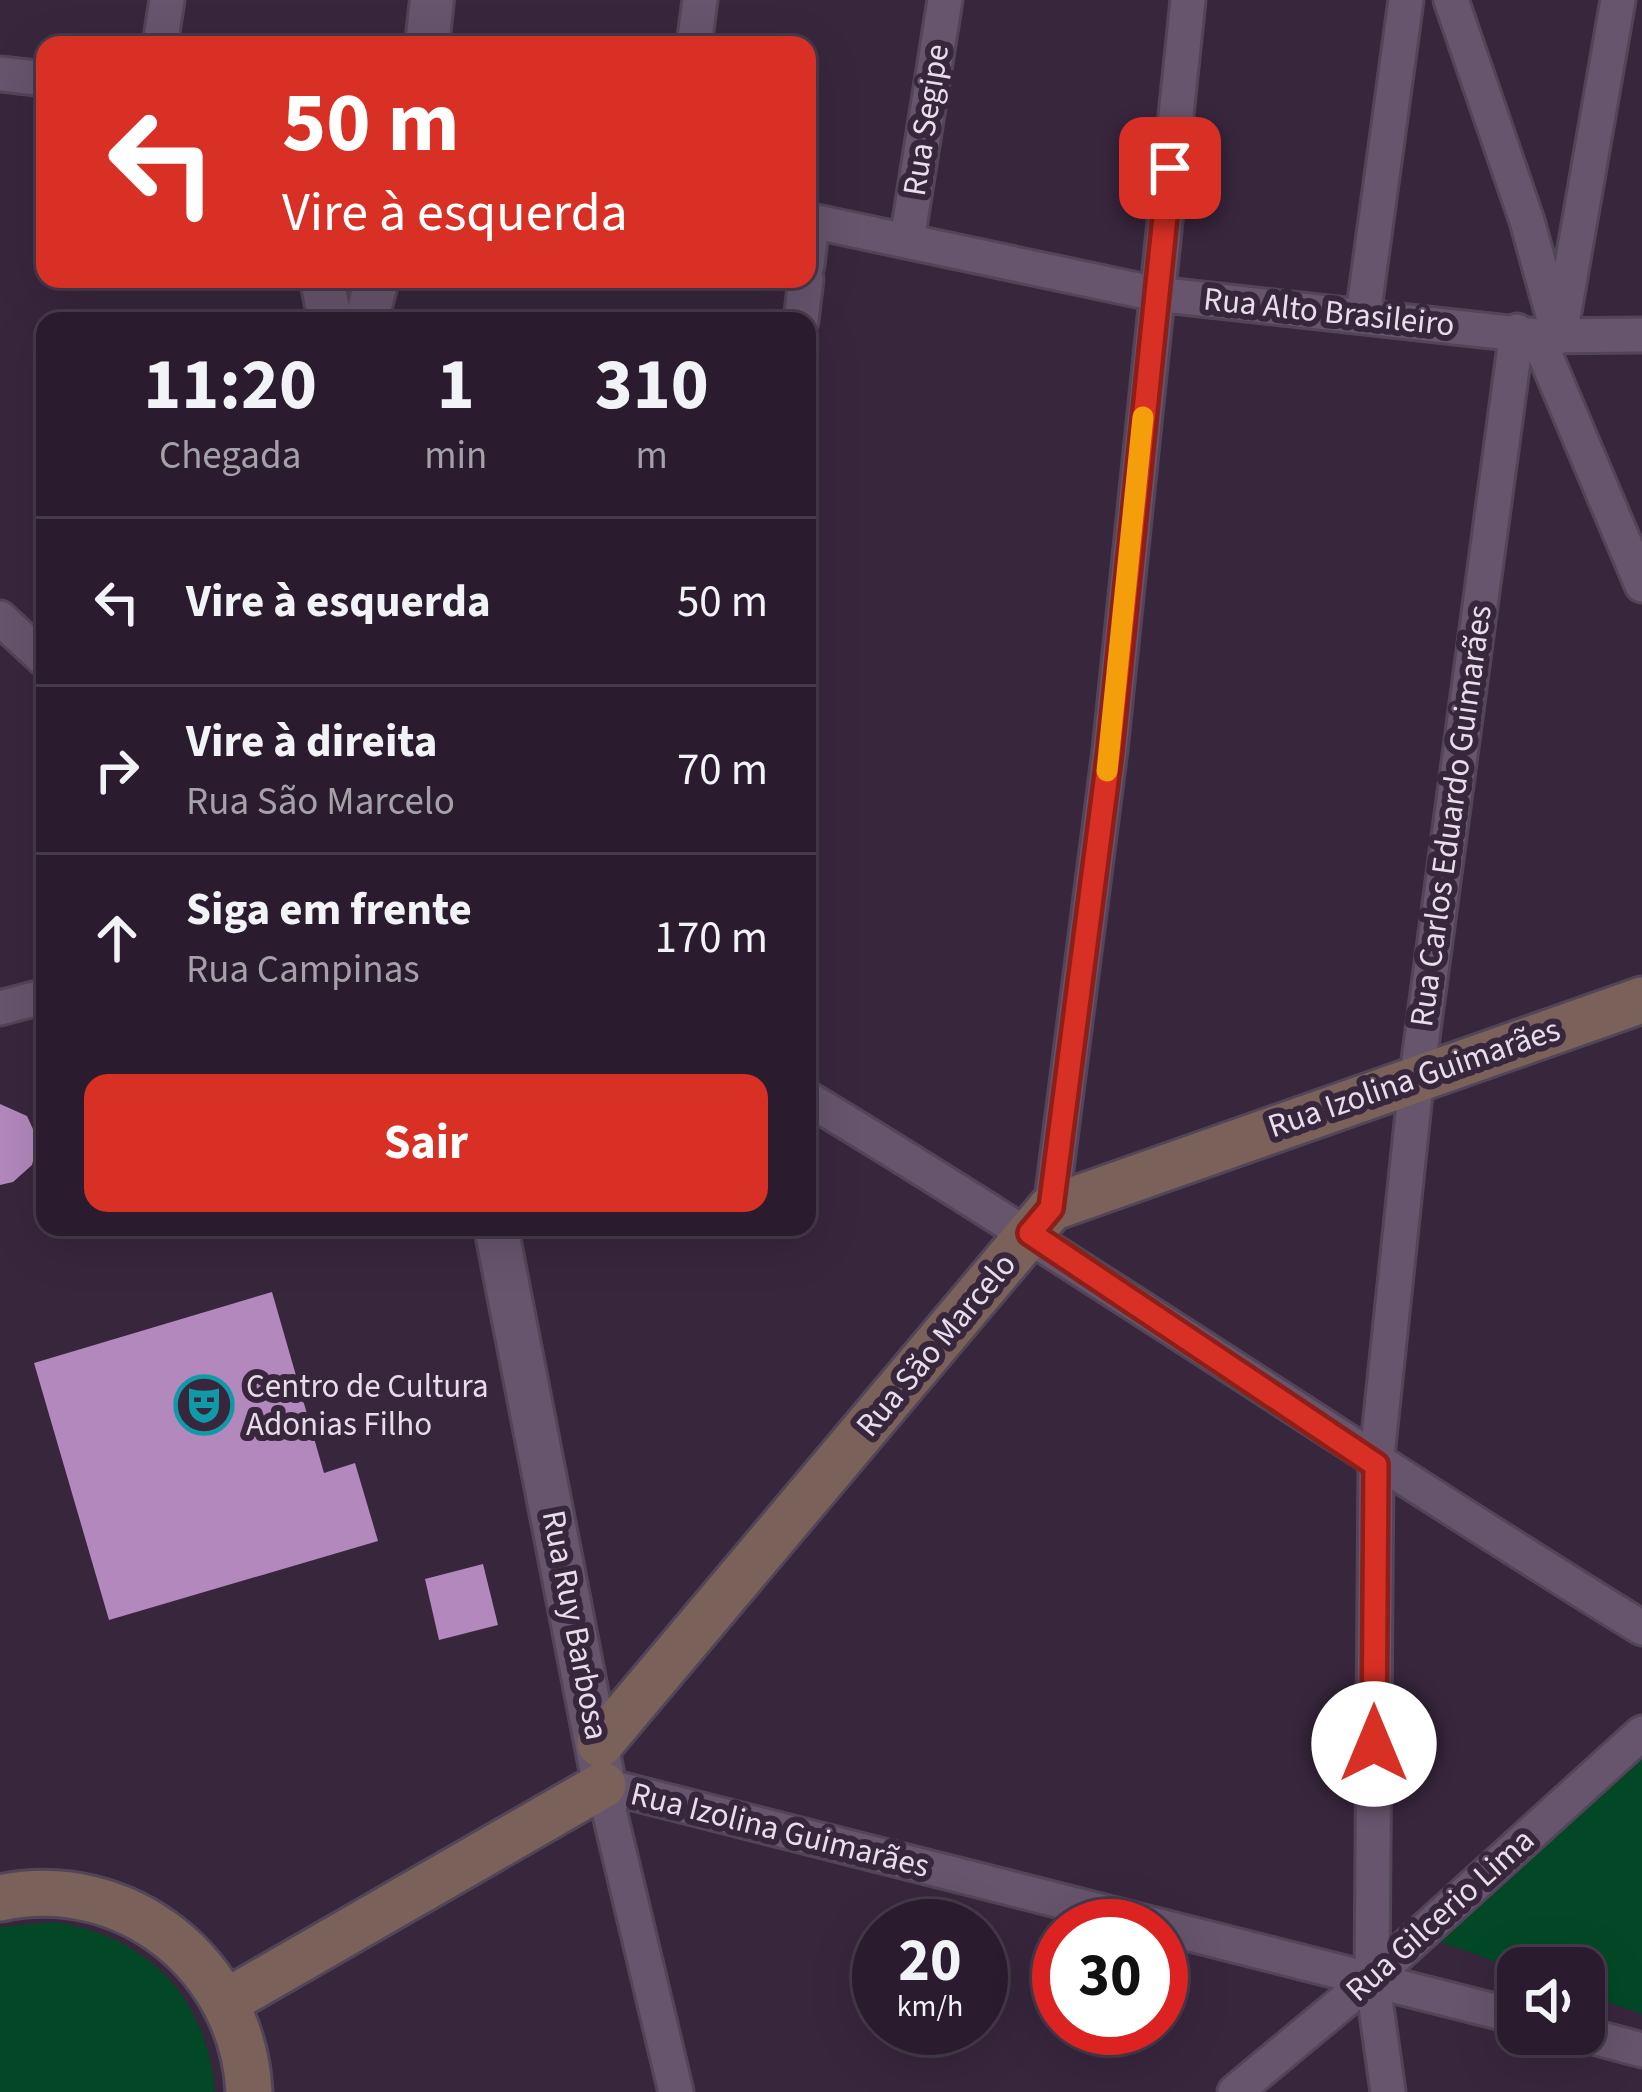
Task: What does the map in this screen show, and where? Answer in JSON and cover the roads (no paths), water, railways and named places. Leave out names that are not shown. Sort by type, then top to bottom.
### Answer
[{"type":"main road","name":"Rua Izolina Guimarães","points":[[1040,1221],[1417,1075],[1642,1000]]},
{"type":"main road","name":"Rua São Marcelo","points":[[601,1765],[1040,1221]]},
{"type":"main road","name":"Rua Izolina Guimarães","points":[[226,2002],[601,1765]]},
{"type":"main road","points":[[0,1898],[52,1893],[123,1907],[182,1945],[226,2002],[240,2035],[249,2092]]},
{"type":"street","points":[[161,36],[166,0]]},
{"type":"street","points":[[428,36],[432,0]]},
{"type":"street","points":[[695,36],[700,0]]},
{"type":"street","name":"Rua Segipe","points":[[907,240],[945,0]]},
{"type":"street","points":[[1040,1221],[1110,750],[1188,0]]},
{"type":"street","points":[[1363,316],[1406,0]]},
{"type":"street","points":[[1451,0],[1527,221],[1538,335],[1642,585]]},
{"type":"street","name":"Rua Carlos Eduardo Guimarães","points":[[1388,2092],[1372,1978],[1376,1465],[1417,1075],[1538,335],[1618,0]]},
{"type":"street","points":[[0,74],[36,78]]},
{"type":"street","name":"Rua Alto Brasileiro","points":[[816,221],[1156,294],[1538,335],[1642,335]]},
{"type":"street","points":[[0,618],[36,652]]},
{"type":"street","points":[[0,1008],[36,998]]},
{"type":"street","points":[[816,1103],[1040,1221],[1376,1465],[1642,1628]]},
{"type":"street","name":"Rua Ruy Barbosa","points":[[498,1236],[601,1765],[676,2092]]},
{"type":"street","name":"Rua Gilcerio Lima","points":[[1235,2092],[1372,1978],[1642,1733]]},
{"type":"street","name":"Rua Izolina Guimarães","points":[[601,1765],[1497,2011]]},
{"type":"street","points":[[1605,2040],[1642,2050]]},
{"type":"place","name":"Centro de Cultura Adonias Filho","points":[[204,1405]]}]
